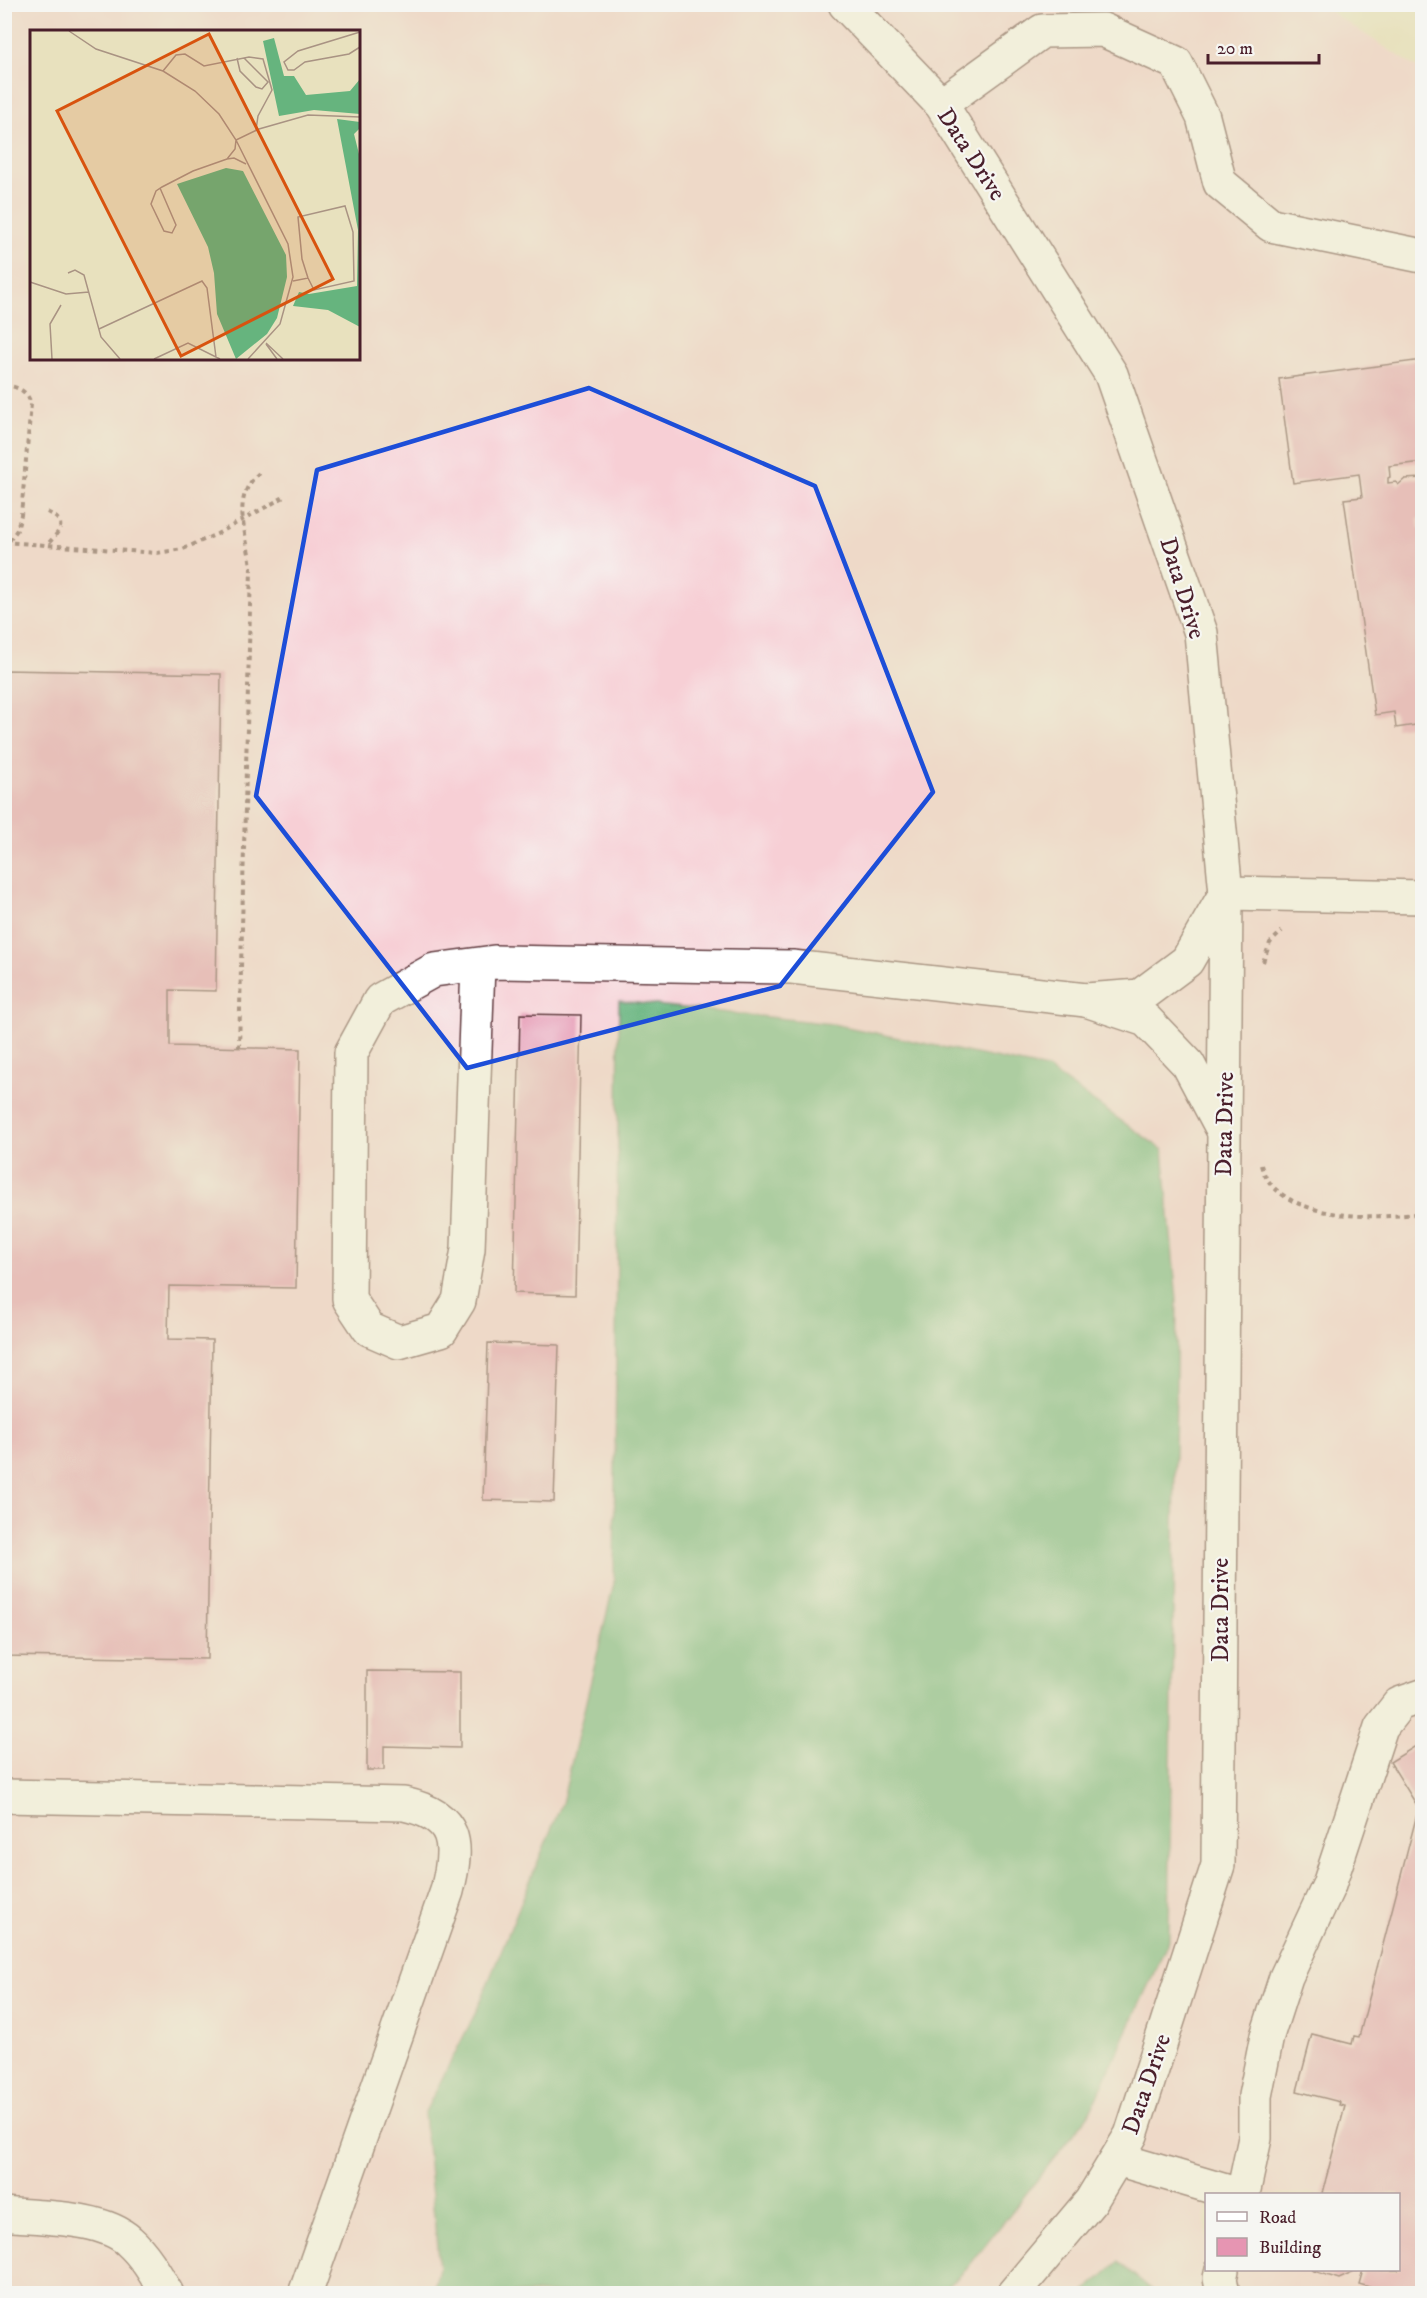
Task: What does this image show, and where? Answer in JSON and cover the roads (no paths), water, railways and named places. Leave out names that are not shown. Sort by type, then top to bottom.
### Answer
[{"type":"street","name":"Data Drive","points":[[845,4],[941,104],[1111,374],[1201,633],[1226,893],[1218,1865],[1131,2135],[1091,2201],[1013,2294]]},
{"type":"street","points":[[941,104],[1042,31],[1103,30],[1176,63],[1203,117],[1220,183],[1271,225],[1422,256]]},
{"type":"street","points":[[478,964],[468,1249],[459,1300],[441,1330],[399,1342],[369,1329],[349,1299],[351,1053],[380,1000],[434,970],[478,964],[494,962],[792,967],[1086,1000],[1140,996],[1187,961],[1226,893],[1299,894],[1418,890]]},
{"type":"street","points":[[1086,1000],[1146,1020],[1188,1064],[1224,1133]]},
{"type":"street","points":[[1243,2193],[1255,2138],[1255,2096],[1267,2036],[1286,1977],[1329,1885],[1381,1727],[1399,1704],[1422,1696]]},
{"type":"street","points":[[4,1796],[404,1804],[425,1809],[442,1819],[453,1836],[454,1862],[447,1891],[305,2294]]},
{"type":"street","points":[[1117,2159],[1233,2193]]},
{"type":"street","points":[[4,2214],[99,2224],[128,2240],[145,2258],[167,2294]]},
{"type":"street","points":[[1222,2271],[1220,2277],[1223,2294]]}]
